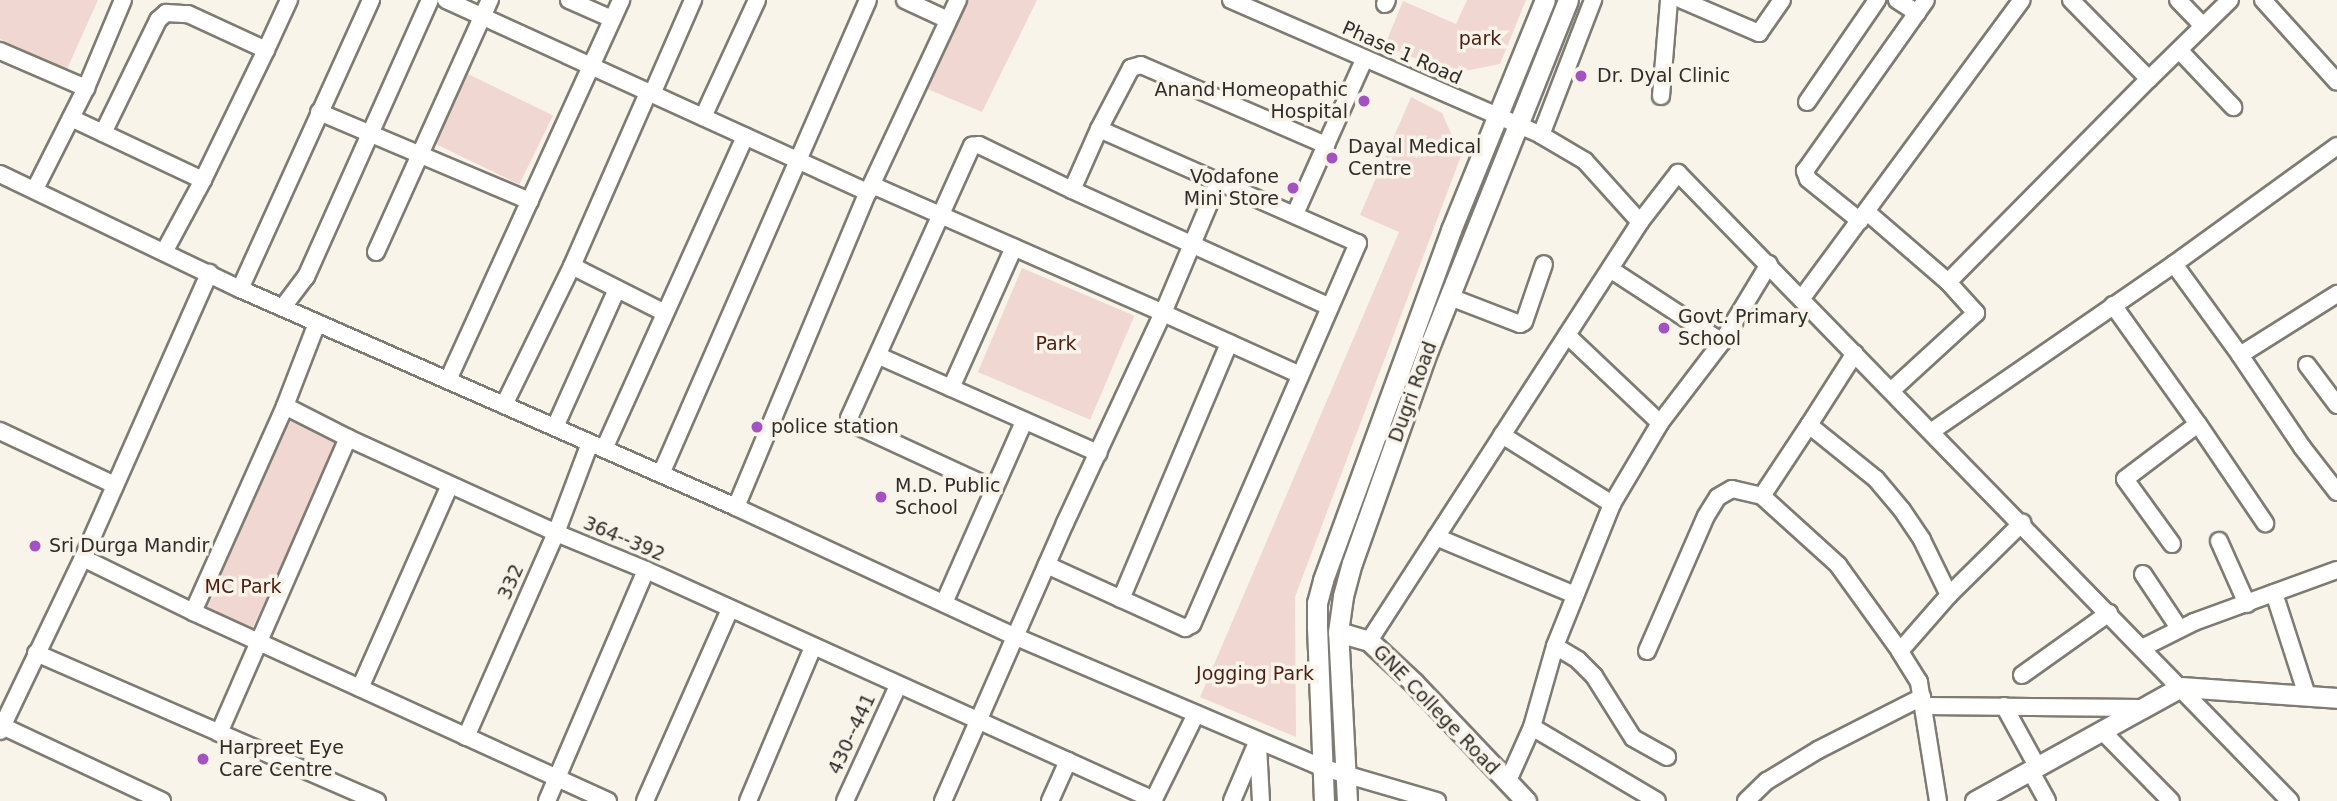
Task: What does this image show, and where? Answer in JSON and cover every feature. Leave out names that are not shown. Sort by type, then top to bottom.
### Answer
[{"type":"street","points":[[35,189],[86,88],[123,0]]},
{"type":"street","points":[[164,252],[203,180],[289,0]]},
{"type":"street","points":[[240,289],[371,0]]},
{"type":"street","points":[[283,307],[306,277],[430,0]]},
{"type":"street","points":[[446,0],[798,160],[942,216],[1300,375]]},
{"type":"street","points":[[376,252],[418,154],[490,0]]},
{"type":"street","points":[[569,0],[612,19]]},
{"type":"street","points":[[448,380],[621,0]]},
{"type":"street","points":[[505,405],[572,266],[693,0]]},
{"type":"street","points":[[703,117],[757,0]]},
{"type":"street","points":[[661,474],[869,0]]},
{"type":"street","points":[[905,0],[948,20]]},
{"type":"street","points":[[736,507],[870,188],[958,0]]},
{"type":"street","name":"Phase 1 Road","points":[[1231,0],[1541,135],[1585,161],[1640,222]]},
{"type":"street","name":"Dugri Road","points":[[1324,801],[1317,628],[1317,603],[1323,580],[1451,230],[1545,0]]},
{"type":"street","name":"Dugri Road","points":[[1347,801],[1339,632],[1343,596],[1352,563],[1450,297],[1569,0]]},
{"type":"street","points":[[1541,135],[1593,0]]},
{"type":"street","points":[[1661,96],[1670,0]]},
{"type":"street","points":[[1682,0],[1759,33],[1782,0]]},
{"type":"street","points":[[1807,102],[1877,0]]},
{"type":"street","points":[[1892,390],[1974,317],[1973,308],[1948,282],[1863,216],[1808,179],[1805,171],[1922,6],[1898,0]]},
{"type":"street","points":[[1802,298],[2022,0]]},
{"type":"street","points":[[2071,0],[2149,79]]},
{"type":"street","points":[[2178,0],[2203,26]]},
{"type":"street","points":[[1948,282],[2230,0]]},
{"type":"street","points":[[2263,0],[2337,82]]},
{"type":"street","points":[[103,133],[158,20],[166,13],[188,14],[266,50]]},
{"type":"street","points":[[2179,50],[2233,107]]},
{"type":"street","points":[[0,51],[86,88]]},
{"type":"street","points":[[1295,214],[1364,60]]},
{"type":"street","points":[[1072,190],[1130,68],[1141,65],[1326,145]]},
{"type":"street","points":[[319,112],[530,201]]},
{"type":"street","points":[[71,118],[203,180]]},
{"type":"street","points":[[1047,565],[1185,628],[1192,624],[1358,243],[1099,130]]},
{"type":"street","name":"332","points":[[467,737],[555,533],[665,313],[745,136]]},
{"type":"street","points":[[994,489],[850,421],[969,151],[975,144],[1192,246],[1330,307]]},
{"type":"street","points":[[1932,431],[2174,264],[2337,145]]},
{"type":"street","points":[[0,174],[240,289],[736,507],[1014,636],[1324,768],[1437,801]]},
{"type":"street","points":[[1369,641],[1640,222],[1675,174],[1681,174],[2290,801]]},
{"type":"street","points":[[943,801],[1014,636],[1163,313],[1218,183]]},
{"type":"street","points":[[951,388],[1014,247]]},
{"type":"street","points":[[1450,297],[1520,324],[1524,322],[1544,264]]},
{"type":"street","points":[[1507,783],[1532,727],[1555,646],[1612,504],[1660,423],[1722,342],[1769,264]]},
{"type":"street","points":[[2174,264],[2302,447],[2337,492]]},
{"type":"street","points":[[572,266],[665,313]]},
{"type":"street","points":[[1610,269],[1722,342]]},
{"type":"street","points":[[162,801],[1,727],[83,558],[209,273]]},
{"type":"street","points":[[555,427],[617,289]]},
{"type":"street","points":[[2240,355],[2337,294]]},
{"type":"street","points":[[2113,305],[2265,523]]},
{"type":"street","points":[[192,612],[285,406],[317,323]]},
{"type":"street","points":[[1567,335],[1660,423]]},
{"type":"street","points":[[1121,599],[1229,343]]},
{"type":"street","points":[[1762,496],[1855,353]]},
{"type":"street","points":[[878,356],[1098,453]]},
{"type":"street","points":[[2308,365],[2337,405]]},
{"type":"street","name":"364--392","points":[[285,406],[348,438],[555,533],[646,570],[1153,800]]},
{"type":"street","points":[[944,603],[1024,422]]},
{"type":"street","points":[[2172,544],[2125,479],[2198,424]]},
{"type":"street","points":[[1809,425],[1876,479],[1902,510],[1922,540],[1949,595]]},
{"type":"street","points":[[0,431],[116,485]]},
{"type":"street","points":[[1502,435],[1612,504]]},
{"type":"street","points":[[219,733],[348,438]]},
{"type":"street","points":[[360,688],[450,485]]},
{"type":"street","points":[[1647,652],[1706,516],[1718,498],[1731,489],[1762,496],[1838,565],[1919,682],[1938,801]]},
{"type":"street","points":[[1900,651],[1949,595],[2022,523]]},
{"type":"street","points":[[1436,537],[1575,595]]},
{"type":"street","points":[[2219,541],[2247,604]]},
{"type":"street","points":[[83,558],[192,612],[608,801]]},
{"type":"street","points":[[547,801],[555,777],[646,570]]},
{"type":"street","points":[[2143,648],[2179,628],[2336,573]]},
{"type":"street","points":[[2143,574],[2179,628]]},
{"type":"street","points":[[2274,593],[2307,695]]},
{"type":"street","points":[[645,801],[730,609]]},
{"type":"street","points":[[2022,675],[2109,613]]},
{"type":"street","name":"GNE College Road","points":[[1339,632],[1369,641],[1414,683],[1526,801]]},
{"type":"street","points":[[1555,646],[1578,660],[1594,676],[1633,738],[1667,757]]},
{"type":"street","points":[[748,801],[813,647]]},
{"type":"street","points":[[36,653],[377,801]]},
{"type":"street","name":"430--441","points":[[845,801],[898,686]]},
{"type":"street","points":[[1977,801],[2181,687],[2337,698]]},
{"type":"street","points":[[1746,801],[1761,785],[1787,768],[1923,701],[2004,706],[2141,708]]},
{"type":"street","points":[[2004,706],[2047,801]]},
{"type":"street","points":[[1153,800],[1196,713]]},
{"type":"street","points":[[1532,727],[1657,801]]},
{"type":"street","points":[[2102,731],[2171,801]]},
{"type":"street","points":[[1232,801],[1258,740]]},
{"type":"street","points":[[1258,740],[1261,801]]},
{"type":"street","points":[[1050,801],[1068,761]]},
{"type":"green space","points":[[0,0],[98,0],[67,69],[0,39]]},
{"type":"green space","points":[[965,0],[1037,0],[982,112],[925,88]]},
{"type":"green space","name":"park","points":[[1467,0],[1526,0],[1500,64],[1450,74],[1385,45],[1403,1],[1456,24]]},
{"type":"green space","points":[[464,72],[553,115],[519,185],[430,141]]},
{"type":"green space","name":"Jogging Park","points":[[1411,97],[1442,113],[1461,156],[1295,597],[1296,737],[1200,697],[1399,232],[1360,215]]},
{"type":"green space","name":"Park","points":[[1022,268],[1134,316],[1090,420],[978,372]]},
{"type":"green space","name":"MC Park","points":[[288,417],[340,441],[252,629],[201,605]]},
{"type":"place","name":"Dr. Dyal Clinic","points":[[1581,76]]},
{"type":"place","name":"Anand Homeopathic Hospital","points":[[1364,101]]},
{"type":"place","name":"Dayal Medical Centre","points":[[1332,158]]},
{"type":"place","name":"Vodafone Mini Store","points":[[1293,188]]},
{"type":"place","name":"Govt. Primary School","points":[[1664,328]]},
{"type":"place","name":"police station","points":[[757,427]]},
{"type":"place","name":"M.D. Public School","points":[[881,497]]},
{"type":"place","name":"Sri Durga Mandir","points":[[35,546]]},
{"type":"place","name":"Harpreet Eye Care Centre","points":[[203,759]]}]
